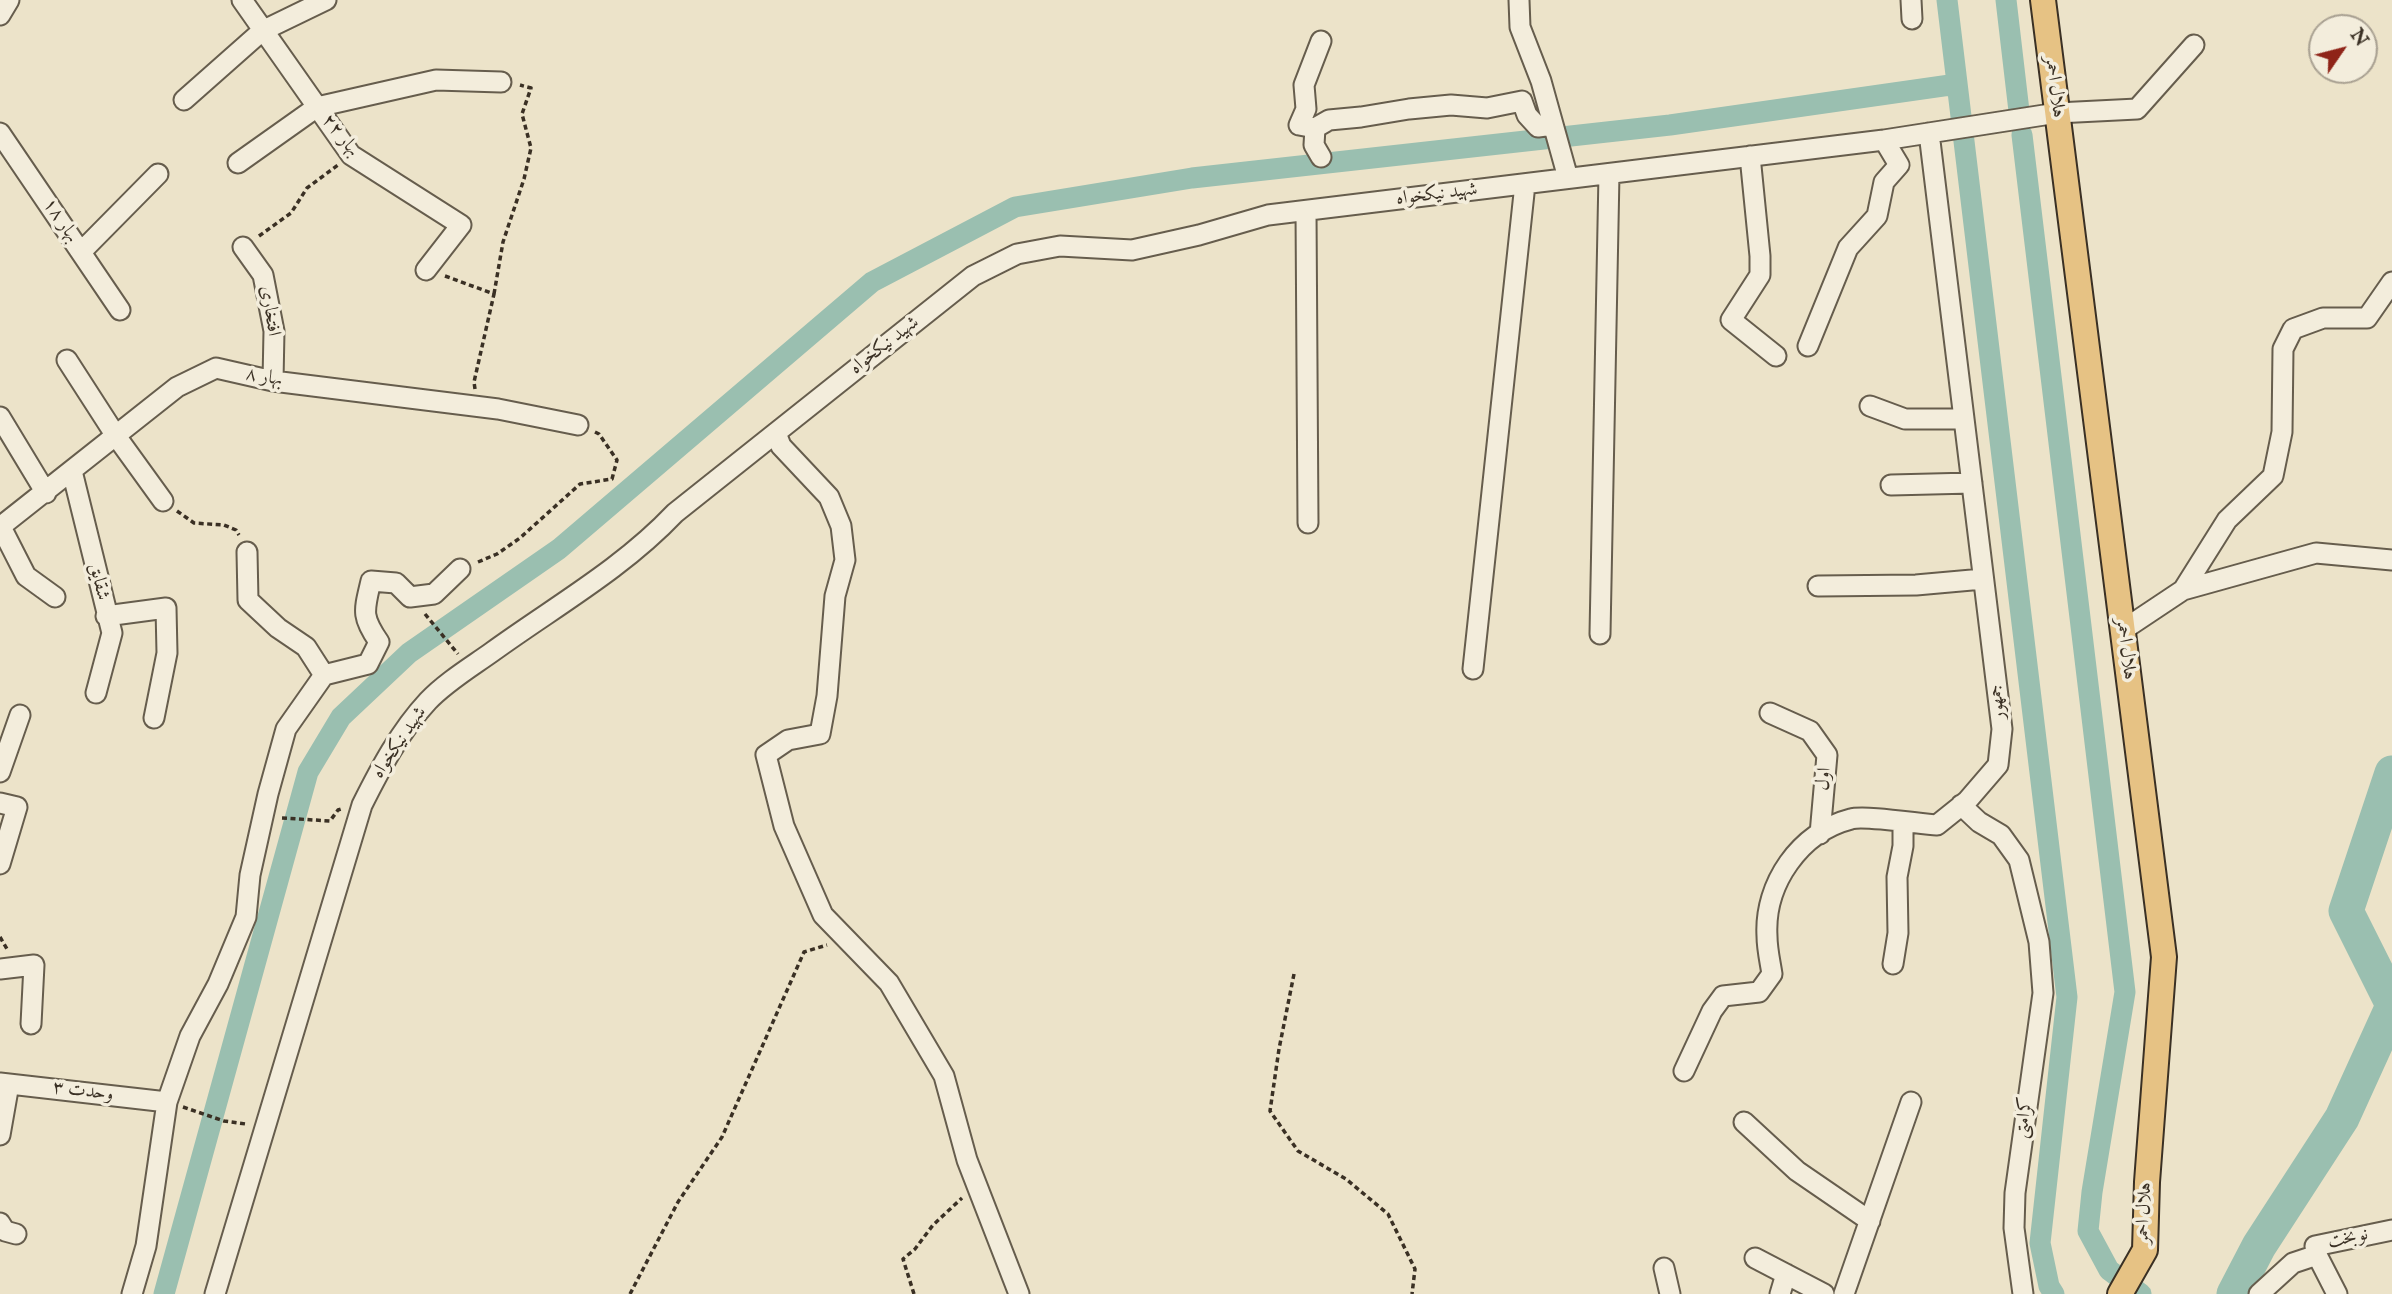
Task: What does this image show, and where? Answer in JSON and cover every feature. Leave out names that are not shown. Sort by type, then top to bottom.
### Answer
[{"type":"main road","name":"هلال احمر","points":[[2043,0],[2164,957],[2147,1182],[2145,1250],[2120,1294]]},
{"type":"street","points":[[0,15],[9,0]]},
{"type":"street","name":"بهار ۲۲","points":[[242,0],[351,155],[461,225],[426,270]]},
{"type":"street","points":[[184,100],[262,31],[326,0]]},
{"type":"street","points":[[1519,0],[1520,27],[1531,50],[1568,178]]},
{"type":"street","points":[[1321,41],[1304,85],[1306,109],[1299,125],[1315,128],[1329,120],[1451,105],[1487,108],[1522,101],[1527,115],[1538,127],[1556,133]]},
{"type":"street","name":"شهید نیکخواه","points":[[215,1294],[360,810],[380,769],[405,730],[429,700],[469,668],[607,573],[650,540],[675,513],[973,276],[1017,254],[1060,246],[1132,250],[1199,235],[1268,215],[1884,140],[2057,113],[2137,109],[2193,44]]},
{"type":"street","points":[[238,163],[317,107],[436,80],[501,82]]},
{"type":"street","points":[[1315,128],[1314,145],[1321,157]]},
{"type":"street","name":"بهار ۱۸","points":[[0,133],[120,310]]},
{"type":"street","name":"جمهور","points":[[1684,1072],[1712,1011],[1724,996],[1759,992],[1772,974],[1766,934],[1773,889],[1797,851],[1820,834],[1853,818],[1937,825],[1961,805],[1998,765],[2002,729],[1929,133]]},
{"type":"street","points":[[1808,346],[1848,248],[1877,216],[1884,182],[1899,165],[1884,140]]},
{"type":"street","points":[[1750,156],[1760,275],[1731,320],[1776,356]]},
{"type":"street","points":[[81,252],[158,174]]},
{"type":"street","points":[[1600,634],[1609,174]]},
{"type":"street","points":[[1473,669],[1525,184]]},
{"type":"street","points":[[1306,211],[1308,523]]},
{"type":"street","name":"افتخاری","points":[[243,247],[263,275],[274,331],[273,381]]},
{"type":"street","points":[[2183,590],[2227,520],[2273,476],[2283,432],[2283,349],[2293,329],[2323,318],[2367,318],[2392,282]]},
{"type":"street","points":[[67,360],[116,436],[163,501]]},
{"type":"street","name":"بهار ۸","points":[[0,527],[177,387],[215,368],[273,381],[477,406],[578,425]]},
{"type":"street","points":[[1870,406],[1905,419],[1964,419]]},
{"type":"street","points":[[0,417],[46,493]]},
{"type":"street","points":[[776,433],[781,446],[829,497],[841,526],[845,560],[835,596],[827,696],[820,734],[788,740],[766,755],[784,827],[822,915],[889,984],[944,1076],[967,1160],[1019,1294]]},
{"type":"street","name":"شقایق","points":[[72,471],[112,633],[96,693]]},
{"type":"street","points":[[1892,485],[1972,483]]},
{"type":"street","points":[[0,527],[26,576],[55,597]]},
{"type":"street","points":[[247,552],[248,600],[278,628],[306,647],[324,675]]},
{"type":"street","points":[[2123,630],[2183,590],[2316,553],[2389,560]]},
{"type":"street","points":[[132,1294],[146,1246],[167,1102],[190,1036],[218,984],[246,917],[250,875],[285,729],[324,675],[368,664],[379,642],[366,624],[365,607],[371,581],[396,583],[410,597],[434,594],[460,569]]},
{"type":"street","points":[[1818,586],[1916,585],[1983,579]]},
{"type":"street","points":[[106,616],[166,608],[167,653],[154,718]]},
{"type":"street","name":"اول","points":[[1770,713],[1810,731],[1827,755],[1820,834]]},
{"type":"street","points":[[0,772],[20,715]]},
{"type":"street","points":[[0,803],[17,807],[0,864]]},
{"type":"street","name":"کرامتی","points":[[1961,805],[1979,822],[2001,835],[2019,860],[2039,942],[2043,993],[2015,1193],[2014,1228],[2023,1294]]},
{"type":"street","points":[[1893,964],[1898,933],[1897,877],[1903,846],[1903,822]]},
{"type":"street","points":[[0,969],[34,965],[31,1024]]},
{"type":"street","points":[[0,1135],[4,1083]]},
{"type":"street","name":"وحدت ۳","points":[[4,1083],[167,1102]]},
{"type":"street","points":[[1844,1294],[1911,1102]]},
{"type":"street","points":[[1744,1122],[1797,1171],[1870,1221]]},
{"type":"street","name":"نوبخت","points":[[2337,1294],[2315,1246],[2392,1230]]},
{"type":"street","points":[[2259,1294],[2293,1263],[2317,1255]]},
{"type":"street","points":[[1755,1258],[1824,1294]]},
{"type":"street","points":[[1664,1268],[1670,1294]]},
{"type":"street","points":[[1780,1294],[1786,1274]]},
{"type":"path","points":[[477,406],[474,382],[503,242],[524,179],[531,148],[522,114],[531,88],[501,82]]},
{"type":"path","points":[[243,247],[291,213],[307,188],[351,155]]},
{"type":"path","points":[[426,270],[494,294]]},
{"type":"path","points":[[460,569],[497,554],[520,538],[580,484],[612,479],[617,460],[599,434],[578,425]]},
{"type":"path","points":[[163,501],[194,523],[224,525],[236,530],[247,552]]},
{"type":"path","points":[[437,629],[469,668]]},
{"type":"path","points":[[292,820],[330,821],[338,810],[350,807],[360,810]]},
{"type":"path","points":[[630,1294],[678,1202],[722,1138],[804,952],[845,938]]},
{"type":"path","points":[[1294,974],[1270,1111],[1298,1151],[1346,1179],[1388,1214],[1415,1269],[1412,1294]]},
{"type":"path","points":[[167,1102],[224,1121],[266,1126]]},
{"type":"path","points":[[914,1294],[903,1259],[915,1249],[933,1225],[976,1184]]},
{"type":"waterway","points":[[1947,0],[2067,997],[2040,1243],[2049,1286],[2054,1294]]},
{"type":"waterway","points":[[2006,0],[2019,111]]},
{"type":"waterway","points":[[164,1294],[308,772],[341,717],[409,653],[559,549],[872,282],[1015,207],[1192,178],[1670,125],[1957,84]]},
{"type":"waterway","points":[[2022,135],[2125,992],[2088,1231],[2109,1270],[2141,1294]]},
{"type":"waterway","points":[[2392,773],[2346,911],[2392,1003]]},
{"type":"waterway","points":[[2234,1294],[2259,1246],[2342,1118],[2392,1008]]}]
